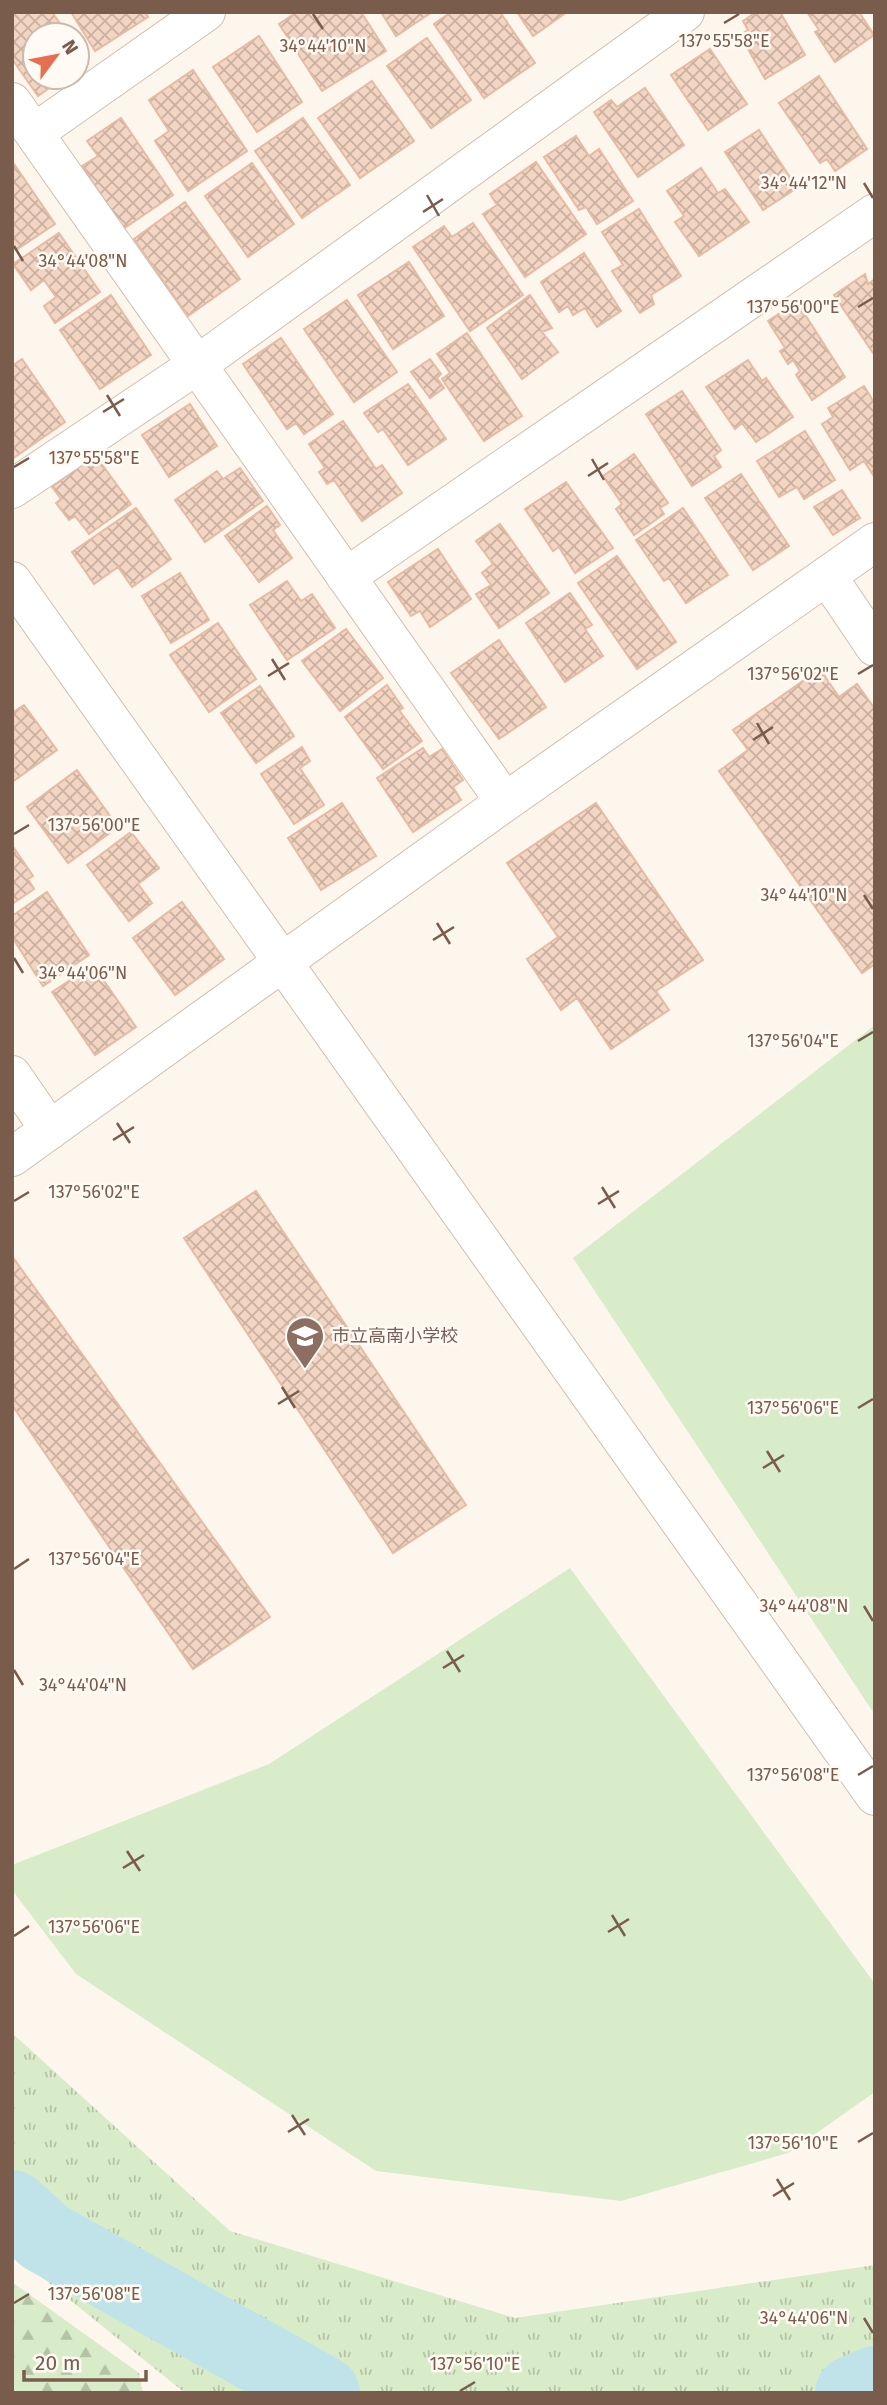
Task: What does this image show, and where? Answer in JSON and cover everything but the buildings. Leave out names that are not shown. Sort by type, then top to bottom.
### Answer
[{"type":"street","points":[[34,133],[206,12]]},
{"type":"street","points":[[12,489],[197,365],[685,12]]},
{"type":"street","points":[[12,102],[505,802]]},
{"type":"street","points":[[346,577],[875,213]]},
{"type":"street","points":[[12,1157],[505,802],[875,542]]},
{"type":"street","points":[[827,576],[875,647]]},
{"type":"street","points":[[12,581],[284,960],[875,1796]]},
{"type":"street","points":[[12,1075],[50,1130]]},
{"type":"green space","points":[[875,1025],[875,1715],[573,1258]]},
{"type":"green space","points":[[570,1568],[875,1984],[875,2092],[788,2153],[621,2201],[376,2171],[76,1974],[12,1890],[12,1865],[269,1764]]},
{"type":"green space","points":[[12,2033],[230,2231],[515,2318],[875,2265],[875,2393],[185,2393],[12,2253]]},
{"type":"green space","points":[[12,2282],[139,2373],[143,2393],[12,2392]]},
{"type":"waterway","points":[[12,2207],[45,2237],[323,2393]]},
{"type":"waterway","points":[[852,2393],[875,2383]]},
{"type":"place","name":"市立高南小学校","points":[[305,1370]]}]
